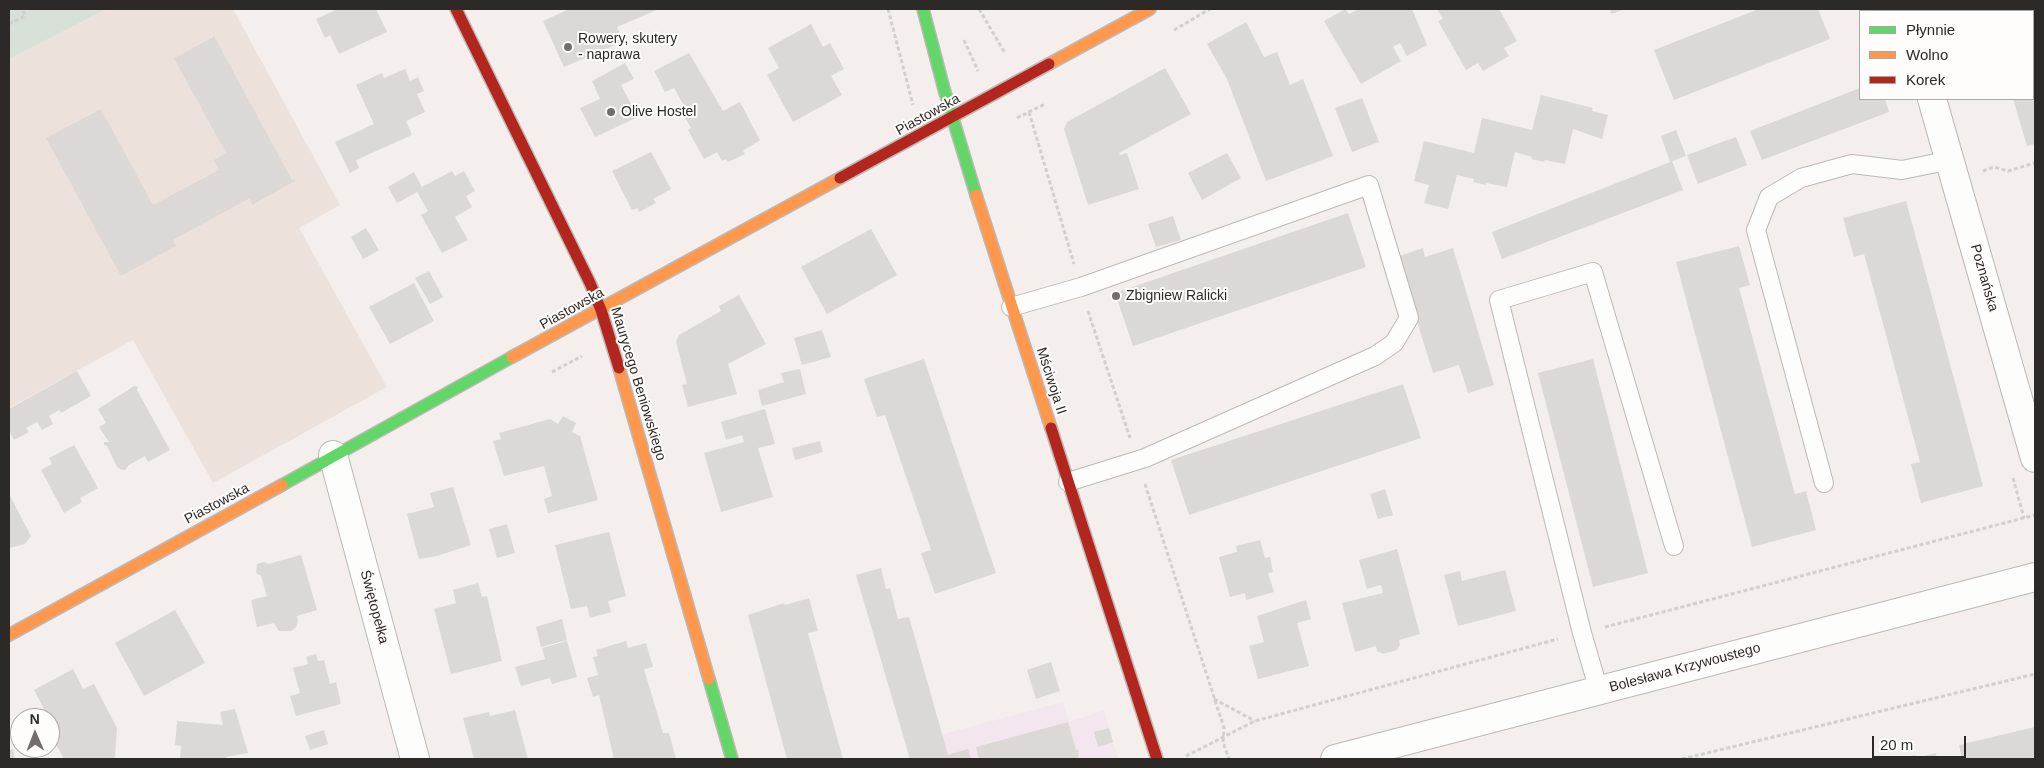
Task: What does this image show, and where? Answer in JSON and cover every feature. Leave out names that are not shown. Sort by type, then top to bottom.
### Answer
[{"type":"street","name":"Maurycego Beniowskiego","points":[[456,9],[590,283],[601,310],[614,349],[732,759]]},
{"type":"street","name":"Mściwoja II","points":[[923,9],[953,118],[1011,307],[1157,759]]},
{"type":"street","name":"Piastowska","points":[[9,635],[251,503],[333,455],[1150,9]]},
{"type":"street","name":"Poznańska","points":[[1932,100],[2035,458]]},
{"type":"street","name":"Świętopełka","points":[[333,455],[415,759]]},
{"type":"street","name":"Bolesława Krzywoustego","points":[[1334,759],[2035,577]]},
{"type":"lane","points":[[1824,484],[1756,230],[1769,198],[1801,178],[1852,164],[1902,170],[1951,160]]},
{"type":"lane","points":[[1011,307],[1080,287],[1369,185],[1408,318],[1394,343],[1375,356],[1138,460],[1068,482]]},
{"type":"lane","points":[[1599,691],[1582,632],[1498,300],[1592,272],[1674,546]]},
{"type":"path","points":[[9,24],[25,16],[23,9]]},
{"type":"path","points":[[888,9],[913,105]]},
{"type":"path","points":[[979,9],[1007,56]]},
{"type":"path","points":[[963,36],[978,71]]},
{"type":"path","points":[[1020,81],[1025,91],[1029,113],[1080,287],[1224,728],[1223,742],[1229,759]]},
{"type":"path","points":[[1990,168],[1994,167],[2008,171],[2035,163]]},
{"type":"path","points":[[1179,759],[1255,721],[1582,632],[2035,515]]},
{"type":"path","points":[[1682,759],[2035,674]]},
{"type":"path","points":[[1214,698],[1255,721]]},
{"type":"shaded area","points":[[9,9],[107,9],[9,59]]},
{"type":"shaded area","points":[[107,9],[233,9],[340,205],[299,228],[387,387],[213,483],[133,340],[9,408],[9,59]]},
{"type":"shaded area","points":[[1063,702],[1069,722],[1104,710],[1118,759],[909,759],[906,744]]},
{"type":"building","points":[[338,9],[376,9],[387,32],[339,54],[330,35],[325,38],[316,19]]},
{"type":"building","points":[[569,9],[659,9],[617,27],[624,41],[564,67],[543,21]]},
{"type":"building","points":[[1345,9],[1349,14],[1359,9],[1412,9],[1427,45],[1407,56],[1400,43],[1393,47],[1401,61],[1361,84],[1324,21]]},
{"type":"building","points":[[1437,9],[1499,9],[1517,41],[1504,48],[1509,56],[1483,71],[1478,63],[1466,70],[1438,21],[1443,19]]},
{"type":"building","points":[[1610,9],[1626,9],[1611,14]]},
{"type":"building","points":[[1759,9],[1818,9],[1830,39],[1674,100],[1654,50]]},
{"type":"building","points":[[2035,9],[2035,144],[2027,146],[2013,100],[2034,100],[2034,10],[1988,10]]},
{"type":"building","points":[[1246,22],[1264,57],[1277,52],[1290,85],[1303,79],[1333,156],[1266,181],[1227,79],[1207,44]]},
{"type":"building","points":[[811,24],[823,47],[830,43],[844,69],[831,76],[842,95],[793,122],[767,75],[779,68],[768,48]]},
{"type":"building","points":[[215,36],[292,180],[294,179],[295,181],[252,205],[250,198],[173,240],[176,246],[121,276],[46,138],[101,109],[153,205],[219,170],[214,160],[226,153],[173,59]]},
{"type":"building","points":[[689,53],[723,111],[740,102],[760,140],[743,151],[745,154],[728,162],[726,159],[722,161],[717,152],[704,159],[688,130],[691,128],[682,113],[687,111],[674,88],[665,92],[654,71]]},
{"type":"building","points":[[625,63],[634,79],[621,85],[638,117],[595,137],[580,108],[600,99],[592,81]]},
{"type":"building","points":[[1165,68],[1191,114],[1119,153],[1120,155],[1127,153],[1139,189],[1088,205],[1064,129],[1067,122]]},
{"type":"building","points":[[405,69],[410,81],[418,77],[424,91],[417,94],[425,112],[406,121],[412,135],[356,160],[359,168],[350,173],[335,142],[374,124],[356,85],[382,73],[384,78]]},
{"type":"building","points":[[1859,88],[1859,100],[1885,100],[1889,112],[1762,160],[1750,131]]},
{"type":"building","points":[[1541,95],[1593,108],[1592,111],[1608,115],[1602,139],[1573,129],[1565,164],[1531,159],[1532,157],[1515,152],[1507,187],[1473,182],[1474,179],[1457,175],[1448,209],[1424,203],[1429,185],[1414,181],[1424,141],[1474,153],[1482,118],[1532,130]]},
{"type":"building","points":[[1362,98],[1379,142],[1352,152],[1335,108]]},
{"type":"building","points":[[1676,130],[1686,156],[1672,161],[1683,190],[1502,259],[1492,232],[1670,162],[1661,136]]},
{"type":"building","points":[[1736,137],[1747,165],[1698,184],[1687,155]]},
{"type":"building","points":[[651,152],[671,189],[653,199],[656,203],[639,212],[637,208],[632,210],[612,171]]},
{"type":"building","points":[[1227,153],[1241,178],[1202,200],[1188,173]]},
{"type":"building","points":[[452,171],[455,176],[464,171],[475,191],[466,196],[472,207],[455,217],[468,240],[442,253],[421,215],[428,211],[417,192],[397,203],[388,187],[414,172],[422,187]]},
{"type":"building","points":[[1906,201],[1983,486],[1921,503],[1911,464],[1920,462],[1864,254],[1854,257],[1843,218]]},
{"type":"building","points":[[1348,213],[1366,267],[1133,346],[1115,293]]},
{"type":"building","points":[[1173,216],[1181,240],[1156,247],[1148,224]]},
{"type":"building","points":[[366,228],[379,250],[363,259],[351,237]]},
{"type":"building","points":[[871,229],[897,275],[827,314],[801,267]]},
{"type":"building","points":[[1739,246],[1750,285],[1739,288],[1795,494],[1806,491],[1816,530],[1752,547],[1676,262]]},
{"type":"building","points":[[1423,248],[1425,257],[1453,248],[1494,385],[1468,393],[1459,365],[1433,373],[1397,257]]},
{"type":"building","points":[[429,271],[443,297],[430,304],[415,278]]},
{"type":"building","points":[[414,283],[434,321],[390,344],[369,307]]},
{"type":"building","points":[[739,295],[766,344],[728,364],[737,394],[688,407],[682,385],[687,384],[676,342],[679,335],[721,311],[719,306]]},
{"type":"building","points":[[822,330],[831,357],[802,365],[794,338]]},
{"type":"building","points":[[924,359],[996,573],[935,594],[921,553],[931,550],[885,415],[877,417],[864,379]]},
{"type":"building","points":[[1593,359],[1648,573],[1593,587],[1538,373]]},
{"type":"building","points":[[800,369],[806,394],[762,406],[758,390],[784,382],[781,373]]},
{"type":"building","points":[[77,371],[91,396],[61,413],[59,410],[49,416],[53,424],[42,430],[37,422],[26,428],[29,432],[14,440],[9,431],[9,409]]},
{"type":"building","points":[[1403,384],[1421,438],[1189,515],[1171,460]]},
{"type":"building","points":[[134,386],[138,387],[137,390],[170,450],[148,462],[145,456],[129,465],[125,470],[122,470],[117,467],[107,446],[104,445],[104,442],[109,442],[99,427],[106,423],[98,409]]},
{"type":"building","points":[[765,409],[775,444],[758,448],[773,497],[721,512],[704,453],[744,442],[742,435],[726,440],[721,422]]},
{"type":"building","points":[[563,416],[576,423],[572,432],[580,436],[598,500],[548,513],[544,499],[552,496],[544,466],[504,476],[493,441],[501,439],[499,433],[550,419],[558,424]]},
{"type":"building","points":[[820,441],[823,452],[795,460],[792,448]]},
{"type":"building","points":[[74,445],[98,488],[80,498],[82,502],[64,513],[41,470],[52,464],[49,458]]},
{"type":"building","points":[[453,487],[471,545],[437,556],[419,559],[407,514],[434,507],[430,493]]},
{"type":"building","points":[[1385,489],[1393,515],[1378,519],[1370,494]]},
{"type":"building","points":[[9,494],[31,536],[25,544],[9,548]]},
{"type":"building","points":[[507,524],[515,553],[497,558],[489,529]]},
{"type":"building","points":[[609,532],[626,596],[608,601],[611,612],[590,618],[587,606],[571,609],[555,545]]},
{"type":"building","points":[[1260,540],[1265,558],[1270,557],[1273,572],[1268,573],[1274,592],[1246,600],[1245,593],[1230,597],[1219,557],[1237,552],[1236,546]]},
{"type":"building","points":[[1397,549],[1420,634],[1399,640],[1400,645],[1397,650],[1383,654],[1377,651],[1376,646],[1355,652],[1342,603],[1383,593],[1381,585],[1367,589],[1359,560]]},
{"type":"building","points":[[301,555],[317,610],[297,616],[296,627],[291,631],[279,631],[274,623],[257,627],[251,600],[267,596],[261,576],[256,573],[257,564],[263,562],[268,564]]},
{"type":"building","points":[[881,568],[886,589],[890,588],[898,619],[909,617],[948,755],[968,749],[971,759],[910,759],[856,575]]},
{"type":"building","points":[[1505,570],[1516,611],[1458,626],[1444,575],[1460,571],[1462,581]]},
{"type":"building","points":[[478,583],[482,597],[487,596],[502,661],[451,674],[434,609],[456,603],[453,590]]},
{"type":"building","points":[[809,598],[818,631],[808,633],[843,759],[787,759],[748,615],[784,603],[785,605]]},
{"type":"building","points":[[1306,600],[1311,619],[1297,623],[1309,666],[1258,679],[1249,646],[1264,642],[1257,616]]},
{"type":"building","points":[[175,610],[205,663],[144,696],[115,643]]},
{"type":"building","points":[[562,619],[567,640],[541,647],[536,627]]},
{"type":"building","points":[[567,641],[577,677],[552,684],[550,678],[521,686],[515,667],[545,659],[542,648]]},
{"type":"building","points":[[626,641],[628,648],[646,643],[653,667],[644,669],[663,733],[669,733],[676,759],[614,759],[599,695],[593,697],[587,678],[598,675],[593,657],[598,656],[596,650]]},
{"type":"building","points":[[316,654],[318,661],[324,660],[330,684],[336,682],[341,704],[296,716],[290,696],[300,693],[293,668],[308,664],[306,657]]},
{"type":"building","points":[[1051,662],[1060,691],[1036,699],[1027,670]]},
{"type":"building","points":[[73,669],[83,689],[94,684],[117,728],[115,757],[112,759],[64,759],[60,752],[60,708],[43,708],[34,690]]},
{"type":"building","points":[[235,709],[248,753],[226,757],[226,759],[180,759],[181,746],[175,745],[177,721],[223,725],[220,712]]},
{"type":"building","points":[[515,710],[528,759],[474,759],[463,718],[489,712],[490,716]]},
{"type":"building","points":[[1068,722],[1076,750],[1078,750],[1079,759],[979,759],[976,747]]},
{"type":"building","points":[[2035,727],[2035,759],[1962,759],[1959,745]]},
{"type":"building","points":[[1109,728],[1113,742],[1098,747],[1094,732]]},
{"type":"building","points":[[324,730],[328,744],[310,750],[305,736]]},
{"type":"building","points":[[1936,753],[1937,759],[1902,759],[1915,755],[1916,758]]},
{"type":"traffic: fast","points":[[923,9],[944,89],[976,195]]},
{"type":"traffic: fast","points":[[282,485],[512,357]]},
{"type":"traffic: fast","points":[[709,679],[732,759]]},
{"type":"traffic: slow","points":[[1049,64],[1150,9]]},
{"type":"traffic: slow","points":[[512,357],[840,178]]},
{"type":"traffic: slow","points":[[976,195],[1051,428]]},
{"type":"traffic: slow","points":[[619,368],[709,679]]},
{"type":"traffic: slow","points":[[9,635],[282,485]]},
{"type":"traffic: jam","points":[[456,9],[590,283],[601,310],[619,368]]},
{"type":"traffic: jam","points":[[840,178],[1049,64]]},
{"type":"traffic: jam","points":[[1051,428],[1157,759]]},
{"type":"place","name":"Rowery, skutery - naprawa","points":[[568,47]]},
{"type":"place","name":"Olive Hostel","points":[[611,112]]},
{"type":"place","name":"Zbigniew Ralicki","points":[[1116,296]]}]
